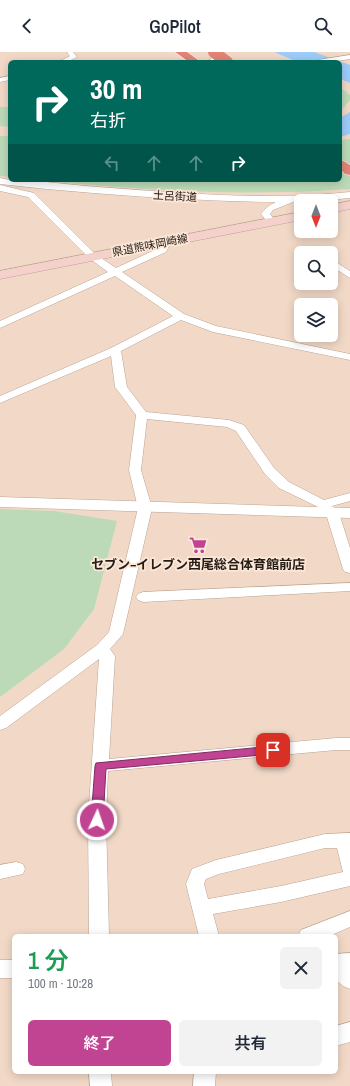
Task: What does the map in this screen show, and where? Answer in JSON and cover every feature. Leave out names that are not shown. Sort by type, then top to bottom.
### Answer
[{"type":"highway","points":[[180,52],[193,60]]},
{"type":"highway","points":[[202,52],[212,60]]},
{"type":"highway","points":[[214,52],[224,60]]},
{"type":"highway","points":[[342,154],[350,160]]},
{"type":"highway","points":[[342,165],[350,171]]},
{"type":"main road","points":[[338,208],[350,206]]},
{"type":"main road","name":"県道熊味岡崎線","points":[[0,274],[294,217]]},
{"type":"street","points":[[66,60],[74,57],[70,52]]},
{"type":"street","points":[[213,60],[223,52]]},
{"type":"street","points":[[324,60],[339,55],[350,57]]},
{"type":"street","name":"土呂街道","points":[[10,182],[121,193],[290,200],[350,195]]},
{"type":"street","points":[[0,188],[31,195],[92,256],[180,316],[213,329],[350,357]]},
{"type":"street","points":[[272,222],[265,214],[267,211],[270,208],[290,200]]},
{"type":"street","points":[[0,326],[163,250],[166,242]]},
{"type":"street","points":[[338,267],[350,275]]},
{"type":"street","points":[[0,400],[115,350],[180,316]]},
{"type":"street","points":[[0,724],[102,649],[116,634],[145,508],[135,470],[142,415],[121,387],[115,350]]},
{"type":"street","points":[[142,415],[229,424],[240,428],[269,471],[284,485],[327,508],[350,570]]},
{"type":"street","points":[[327,508],[350,497]]},
{"type":"street","points":[[0,502],[145,508],[327,508],[350,513]]},
{"type":"street","points":[[142,597],[350,587]]},
{"type":"street","points":[[98,934],[97,820],[107,656],[102,649]]},
{"type":"street","points":[[100,766],[336,744],[350,744]]},
{"type":"street","points":[[208,934],[195,884],[199,874],[216,866],[325,841],[347,840],[350,868]]},
{"type":"street","points":[[201,908],[281,894],[350,878]]},
{"type":"street","points":[[313,934],[350,919]]},
{"type":"street","points":[[338,963],[350,962]]},
{"type":"street","points":[[0,969],[12,969]]},
{"type":"street","points":[[338,969],[350,980]]},
{"type":"street","points":[[338,1035],[350,1032]]},
{"type":"street","points":[[100,1074],[101,1086]]},
{"type":"street","points":[[204,1086],[206,1074]]},
{"type":"green space","points":[[342,89],[350,95],[350,100],[342,110]]},
{"type":"green space","points":[[0,107],[8,107],[8,127],[0,126]]},
{"type":"green space","points":[[0,136],[8,136],[8,177],[0,176]]},
{"type":"green space","points":[[350,139],[350,189],[291,192],[221,192],[129,188],[57,182],[342,182],[342,140]]},
{"type":"green space","points":[[0,509],[54,511],[117,521],[94,609],[64,649],[0,697]]},
{"type":"water","points":[[274,52],[314,52],[336,60],[293,60]]},
{"type":"water","points":[[342,62],[350,65],[350,83],[342,80]]},
{"type":"water","points":[[350,112],[350,134],[342,136],[342,117]]},
{"type":"place","name":"セブン−イレブン西尾総合体育館前店","points":[[198,545]]},
{"type":"route","points":[[97,820],[100,766],[273,750]]}]
